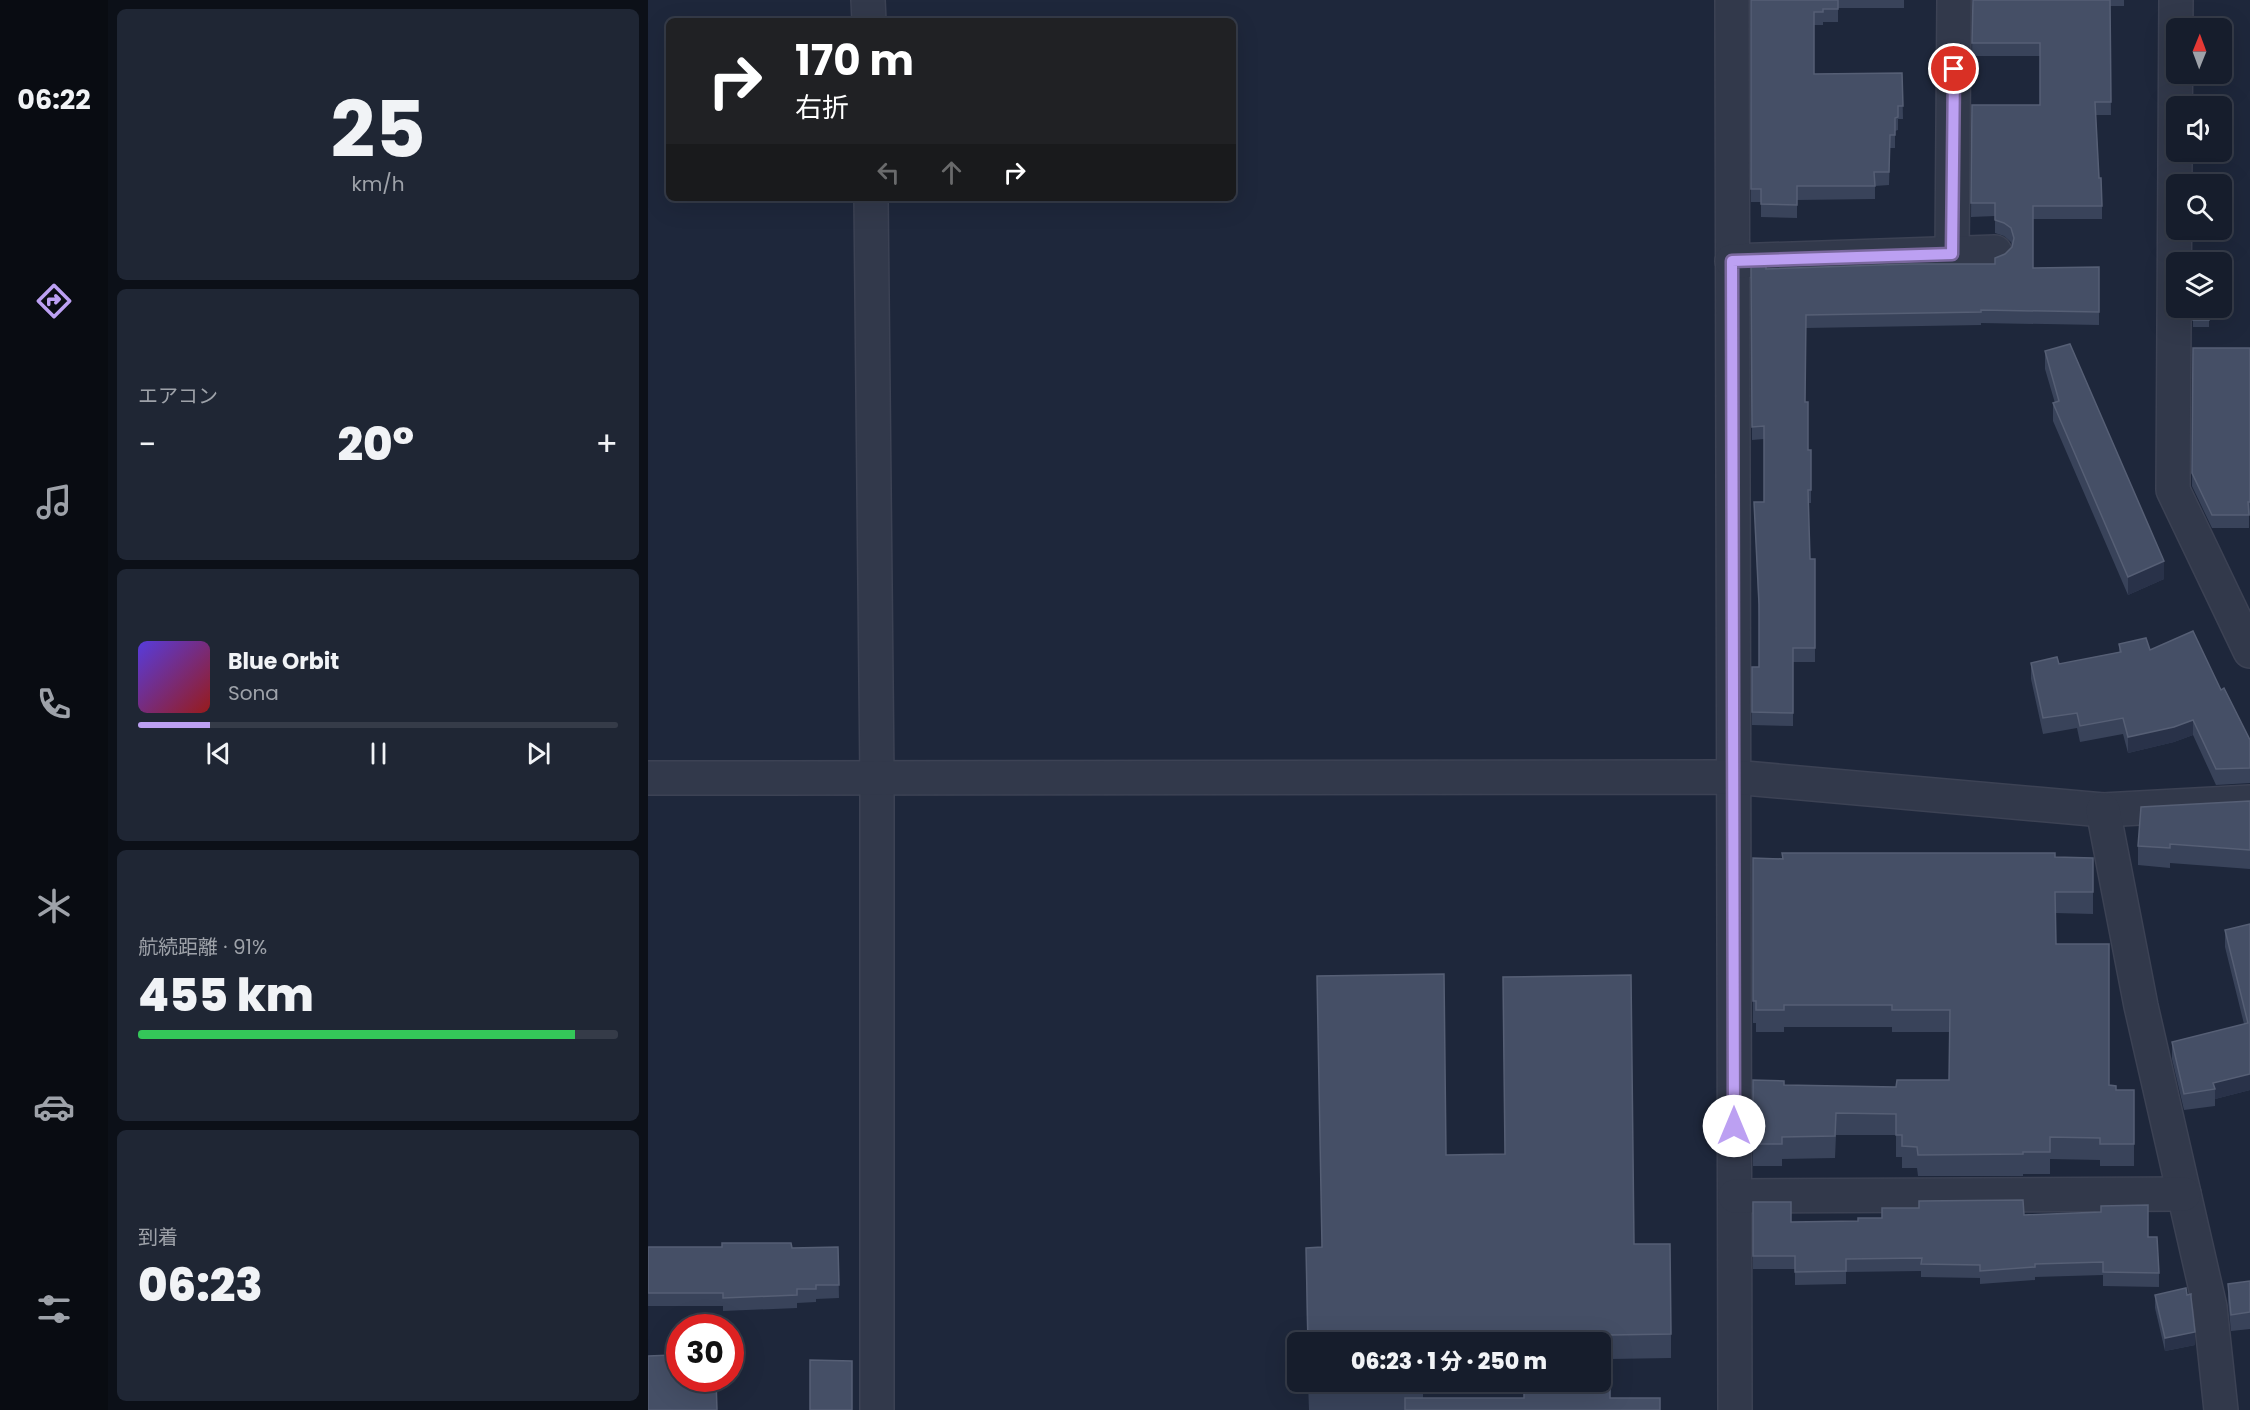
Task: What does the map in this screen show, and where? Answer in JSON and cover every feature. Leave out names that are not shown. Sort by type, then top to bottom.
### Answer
[{"type":"street","points":[[868,0],[869,18]]},
{"type":"street","points":[[1732,0],[1735,1410]]},
{"type":"street","points":[[1952,254],[1954,0]]},
{"type":"street","points":[[2176,0],[2173,490],[2250,651]]},
{"type":"street","points":[[870,201],[876,777],[877,1410]]},
{"type":"street","points":[[1732,261],[1995,252]]},
{"type":"street","points":[[648,778],[1733,777],[2103,810],[2250,802]]},
{"type":"street","points":[[2103,810],[2141,1006],[2210,1307],[2221,1410]]},
{"type":"street","points":[[1735,1196],[2184,1194]]},
{"type":"building","points":[[1751,0],[1838,0],[1838,9],[1823,9],[1823,12],[1814,12],[1814,74],[1902,73],[1903,106],[1898,106],[1895,135],[1890,135],[1889,172],[1874,172],[1875,186],[1797,186],[1797,205],[1761,204],[1761,189],[1751,189]]},
{"type":"building","points":[[1973,0],[2110,0],[2111,102],[2095,102],[2102,206],[2033,206],[2033,268],[2099,267],[2099,312],[1981,310],[1981,312],[1806,315],[1805,402],[1808,402],[1808,450],[1811,450],[1811,490],[1808,490],[1810,559],[1815,559],[1815,648],[1793,648],[1793,713],[1752,712],[1752,667],[1759,667],[1759,604],[1754,502],[1764,502],[1764,426],[1752,427],[1751,266],[1766,265],[1766,269],[1910,264],[1995,264],[1995,258],[2005,254],[2012,247],[2014,238],[2011,228],[1995,220],[1995,203],[1971,203],[1972,105],[2040,105],[2040,43],[1972,43]]},
{"type":"building","points":[[2193,318],[2209,318],[2209,320],[2193,320]]},
{"type":"building","points":[[2070,344],[2164,561],[2128,577],[2053,403],[2059,401],[2045,351]]},
{"type":"building","points":[[2193,348],[2250,348],[2249,515],[2212,515],[2192,473]]},
{"type":"building","points":[[2193,631],[2221,690],[2224,688],[2250,740],[2250,768],[2216,769],[2193,720],[2174,727],[2128,737],[2123,718],[2080,726],[2077,713],[2043,718],[2031,663],[2057,657],[2059,664],[2121,652],[2119,644],[2146,638],[2150,650]]},
{"type":"building","points":[[2250,801],[2250,850],[2170,844],[2170,848],[2138,846],[2141,807]]},
{"type":"building","points":[[1782,853],[2055,853],[2055,857],[2093,858],[2093,892],[2055,892],[2056,944],[2109,944],[2109,1085],[2116,1086],[2116,1090],[2134,1090],[2134,1144],[2100,1144],[2100,1138],[2050,1137],[2050,1152],[1918,1155],[1917,1147],[1902,1146],[1902,1135],[1896,1135],[1896,1114],[1836,1113],[1835,1136],[1782,1137],[1782,1144],[1753,1144],[1753,1080],[1784,1081],[1784,1085],[1896,1087],[1897,1080],[1949,1080],[1950,1010],[1892,1010],[1892,1005],[1784,1005],[1784,1010],[1756,1010],[1756,1001],[1753,1001],[1753,858],[1783,859]]},
{"type":"building","points":[[2250,924],[2250,1074],[2213,1083],[2215,1089],[2184,1094],[2172,1042],[2248,1023],[2225,930]]},
{"type":"building","points":[[1444,974],[1446,1155],[1505,1154],[1503,977],[1631,975],[1634,1244],[1670,1244],[1671,1334],[1308,1332],[1306,1248],[1322,1247],[1317,976]]},
{"type":"building","points":[[2023,1200],[2024,1215],[2101,1212],[2101,1206],[2148,1205],[2148,1237],[2157,1237],[2159,1273],[2103,1272],[2103,1262],[2035,1264],[2035,1267],[1980,1271],[1980,1265],[1921,1264],[1922,1258],[1846,1259],[1846,1271],[1795,1272],[1795,1256],[1753,1256],[1753,1202],[1791,1202],[1791,1222],[1858,1221],[1858,1218],[1882,1218],[1882,1208],[1919,1208],[1919,1201]]},
{"type":"building","points":[[722,1243],[791,1243],[792,1248],[838,1247],[839,1285],[816,1285],[816,1289],[797,1289],[797,1295],[723,1298],[723,1293],[648,1293],[648,1247],[722,1247]]},
{"type":"building","points":[[2250,1281],[2250,1312],[2231,1315],[2228,1284]]},
{"type":"building","points":[[2186,1288],[2187,1295],[2191,1294],[2195,1332],[2165,1338],[2155,1295]]},
{"type":"building","points":[[666,1355],[666,1392],[716,1392],[717,1410],[648,1410],[648,1356]]},
{"type":"building","points":[[810,1360],[852,1361],[852,1410],[810,1410]]},
{"type":"building","points":[[1309,1392],[1366,1392],[1309,1393]]},
{"type":"building","points":[[1524,1392],[1610,1392],[1610,1398],[1660,1398],[1660,1410],[1405,1410],[1405,1398],[1524,1398]]},
{"type":"route","points":[[1734,1126],[1732,261],[1952,254],[1954,69]]}]
